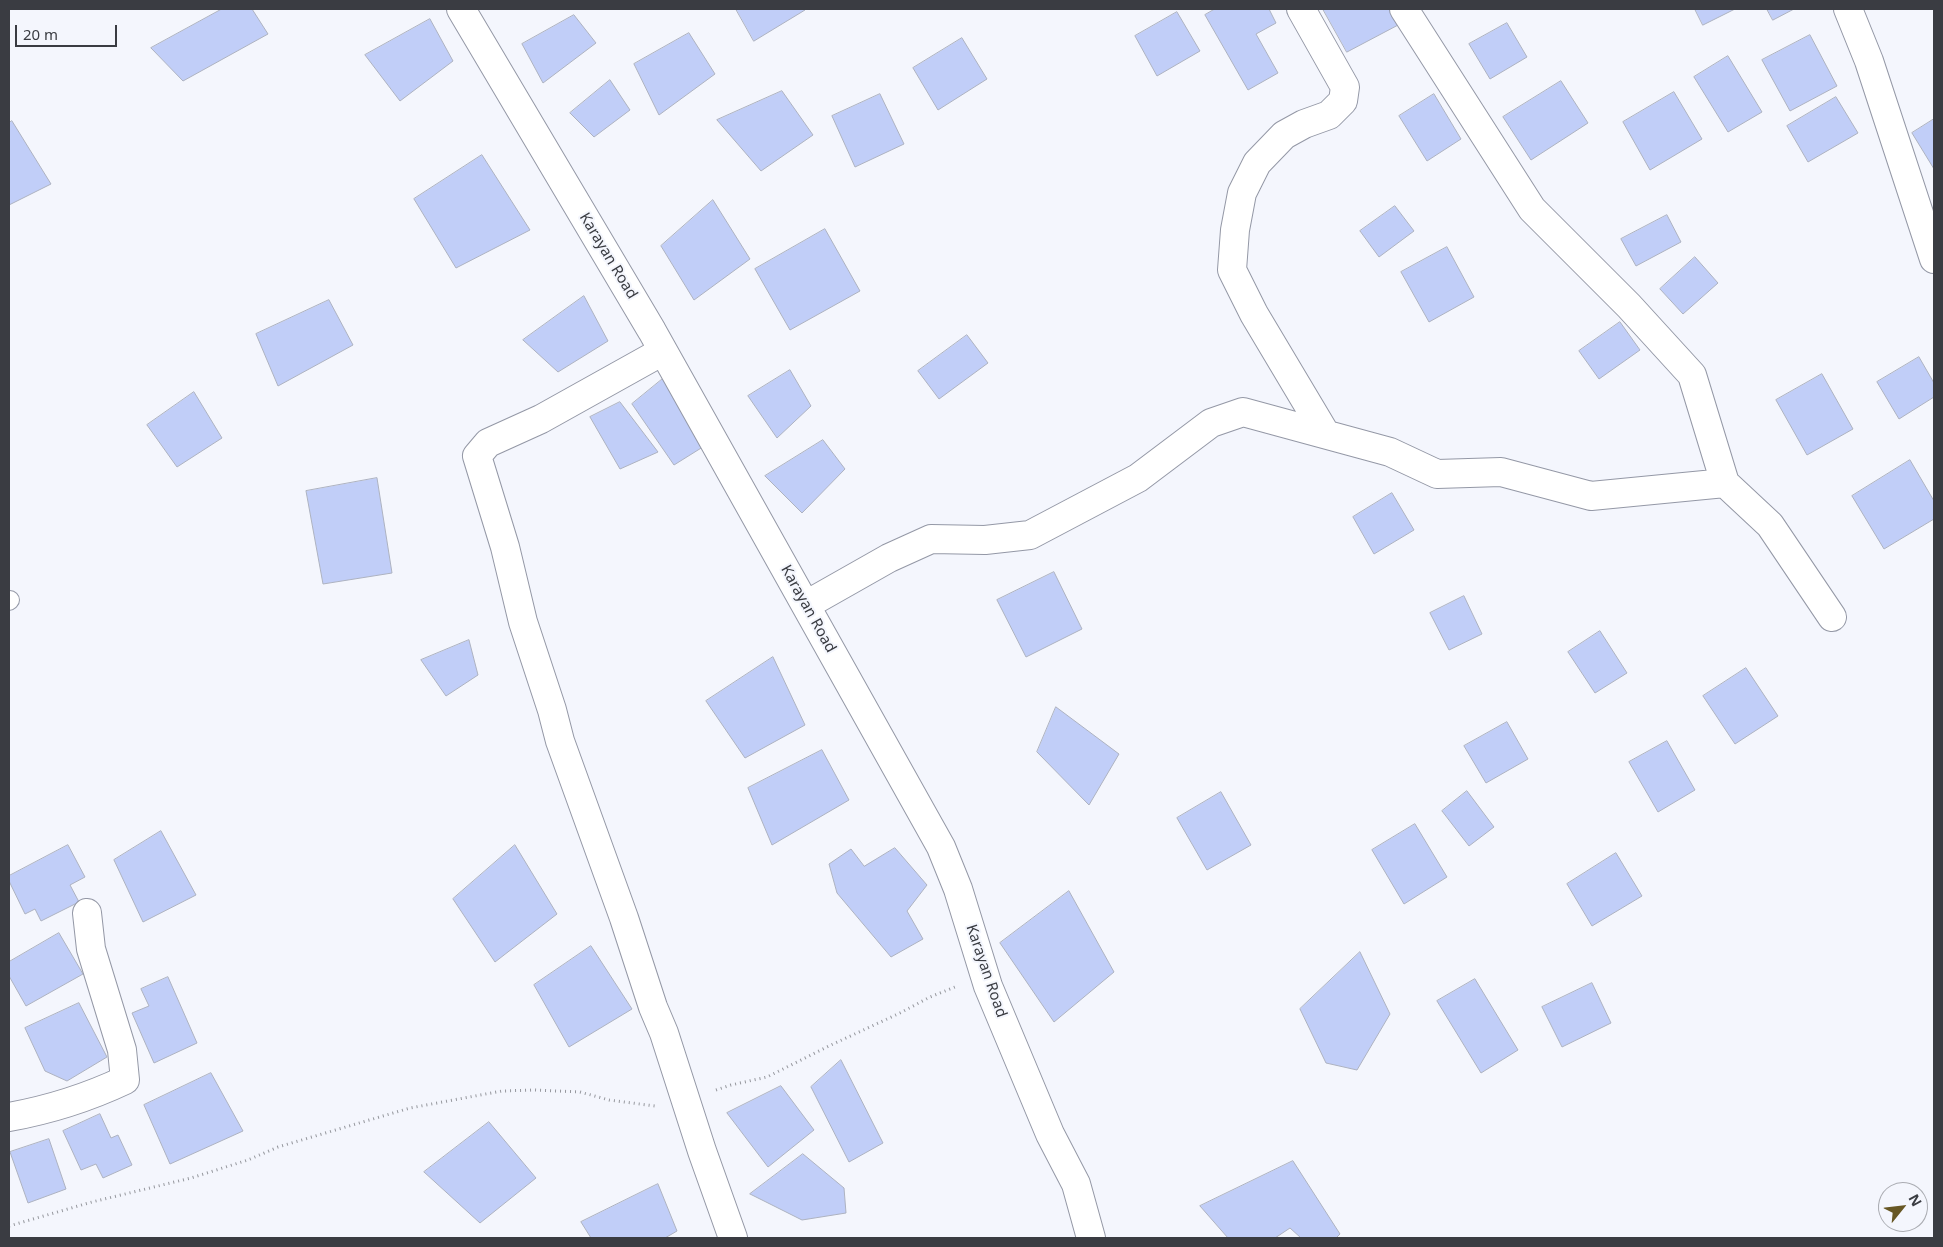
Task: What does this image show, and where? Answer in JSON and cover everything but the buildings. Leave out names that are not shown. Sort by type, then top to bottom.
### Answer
[{"type":"street","name":"Karayan Road","points":[[461,9],[663,351],[941,847],[958,889],[988,986],[1050,1134],[1076,1184],[1091,1238]]},
{"type":"street","points":[[1301,9],[1345,87],[1343,101],[1329,114],[1304,124],[1284,135],[1257,163],[1242,193],[1235,230],[1232,270],[1254,314],[1325,433]]},
{"type":"street","points":[[1404,9],[1532,209],[1652,330],[1692,375],[1725,483],[1770,525],[1832,616]]},
{"type":"street","points":[[1848,9],[1869,61],[1934,258]]},
{"type":"street","points":[[663,351],[541,419],[488,443],[477,456],[505,546],[522,622],[546,688],[560,741],[624,918],[733,1238]]},
{"type":"street","points":[[806,605],[889,558],[931,539],[986,540],[1030,535],[1138,478],[1211,423],[1242,412],[1390,452],[1437,474],[1501,472],[1591,496],[1725,483]]},
{"type":"street","points":[[9,1117],[72,1101],[125,1080],[122,1050],[91,949],[87,912]]},
{"type":"path","points":[[9,1226],[92,1202],[190,1178],[248,1160],[278,1147],[410,1108],[502,1091],[580,1092],[609,1100],[659,1107],[686,1101],[731,1085],[767,1077],[831,1045],[900,1014],[930,997],[959,986],[988,986]]}]
